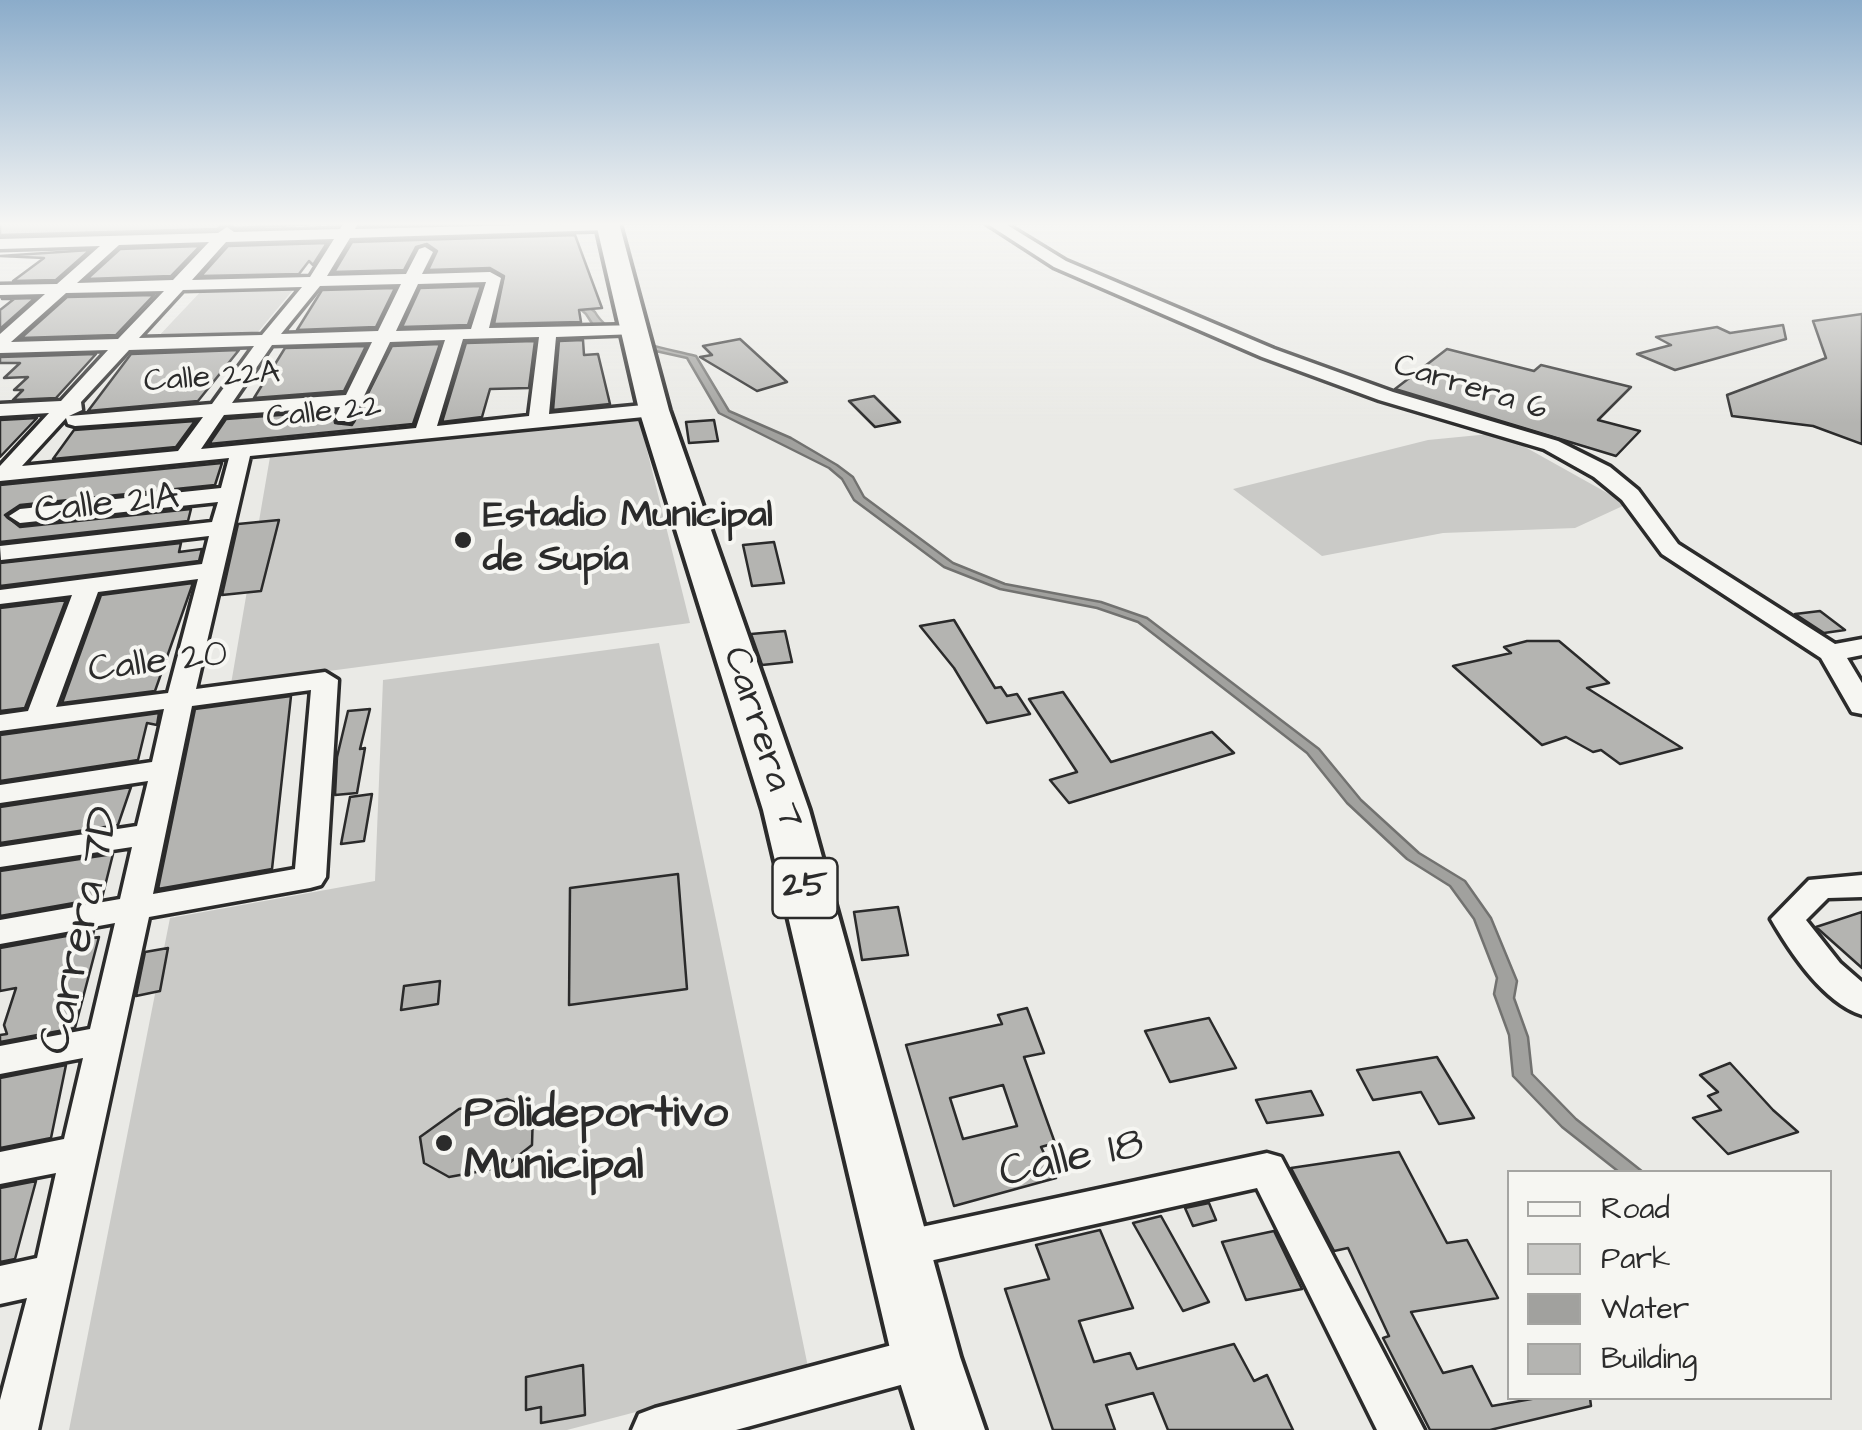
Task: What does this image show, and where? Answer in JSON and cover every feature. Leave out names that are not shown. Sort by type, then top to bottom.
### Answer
[{"type":"main road","name":"Carrera 7","points":[[624,290],[654,410],[786,810],[926,1357],[950,1430]]},
{"type":"street","points":[[0,346],[58,290]]},
{"type":"street","points":[[2,475],[75,411],[186,290]]},
{"type":"street","points":[[184,458],[266,341],[309,290]]},
{"type":"street","points":[[331,443],[407,290]]},
{"type":"street","points":[[478,334],[489,290]]},
{"type":"street","name":"Carrera 6","points":[[1120,290],[1268,353],[1386,396],[1551,445],[1602,472],[1630,495],[1670,549],[1832,654],[1862,706]]},
{"type":"street","points":[[538,423],[548,333]]},
{"type":"street","points":[[0,346],[548,333],[636,338]]},
{"type":"street","points":[[424,434],[456,335]]},
{"type":"street","name":"Calle 22A","points":[[0,410],[216,409],[354,400]]},
{"type":"street","name":"Calle 22","points":[[2,475],[654,410]]},
{"type":"street","points":[[0,554],[20,516],[34,472],[75,411]]},
{"type":"street","name":"Carrera 7D","points":[[10,1424],[54,1273],[180,700],[241,452]]},
{"type":"street","points":[[20,516],[229,494]]},
{"type":"street","name":"Calle 21A","points":[[0,554],[222,528]]},
{"type":"street","points":[[0,597],[212,570]]},
{"type":"street","points":[[39,717],[88,586]]},
{"type":"street","points":[[1832,654],[1862,648]]},
{"type":"street","name":"Calle 20","points":[[0,723],[326,680],[310,877],[133,908]]},
{"type":"street","points":[[0,794],[165,769]]},
{"type":"street","points":[[0,857],[150,834]]},
{"type":"street","points":[[1862,886],[1820,888],[1787,919],[1828,972],[1862,1002]]},
{"type":"street","points":[[0,932],[133,908]]},
{"type":"street","points":[[0,1060],[107,1040]]},
{"type":"street","points":[[0,1168],[80,1152]]},
{"type":"street","name":"Calle 18","points":[[898,1250],[1268,1169],[1401,1430]]},
{"type":"street","points":[[0,1285],[54,1273]]},
{"type":"street","points":[[655,1430],[926,1357]]},
{"type":"green space","points":[[202,290],[293,290],[253,338],[155,340]]},
{"type":"green space","name":"Estadio Municipal de Supía","points":[[639,418],[690,623],[231,684],[270,457]]},
{"type":"green space","points":[[1500,433],[1627,504],[1575,528],[1443,533],[1322,556],[1233,489],[1428,440]]},
{"type":"green space","name":"Polideportivo Municipal","points":[[659,643],[808,1367],[567,1430],[69,1430],[170,918],[375,881],[383,680]]},
{"type":"water","points":[[558,290],[569,290],[603,322],[626,337],[696,356],[729,411],[791,438],[837,465],[853,477],[864,497],[953,563],[1005,584],[1101,602],[1147,618],[1319,749],[1361,800],[1419,853],[1465,881],[1491,918],[1517,981],[1514,998],[1528,1037],[1532,1074],[1576,1119],[1640,1170],[1616,1170],[1562,1127],[1513,1076],[1509,1035],[1494,994],[1497,978],[1474,919],[1450,886],[1407,859],[1347,803],[1307,753],[1138,622],[1097,608],[1000,589],[944,567],[854,500],[842,479],[829,468],[719,413],[687,358],[633,346],[613,332],[595,328],[586,314]]},
{"type":"building","points":[[322,290],[394,290],[376,327],[297,330]]},
{"type":"building","points":[[419,290],[480,290],[468,325],[402,327]]},
{"type":"building","points":[[501,290],[595,290],[602,308],[579,310],[581,322],[494,324]]},
{"type":"building","points":[[154,295],[116,335],[21,338],[67,297]]},
{"type":"building","points":[[35,298],[0,329],[0,310],[14,299],[2,299]]},
{"type":"building","points":[[1862,314],[1862,444],[1813,426],[1732,416],[1727,395],[1826,358],[1813,321]]},
{"type":"building","points":[[1783,325],[1786,339],[1675,370],[1637,354],[1671,345],[1656,337],[1717,327],[1730,333]]},
{"type":"building","points":[[740,339],[787,382],[757,391],[700,357],[712,355],[703,346]]},
{"type":"building","points":[[583,340],[584,355],[598,354],[610,404],[553,410],[559,341]]},
{"type":"building","points":[[535,341],[529,388],[490,389],[482,417],[442,422],[466,343]]},
{"type":"building","points":[[440,344],[413,424],[209,444],[226,419],[334,411],[335,423],[352,425],[392,346]]},
{"type":"building","points":[[366,346],[344,391],[254,398],[285,348]]},
{"type":"building","points":[[1447,349],[1534,371],[1541,365],[1631,387],[1598,420],[1640,431],[1616,456],[1395,389]]},
{"type":"building","points":[[239,350],[198,401],[88,411],[131,354]]},
{"type":"building","points":[[96,354],[56,398],[13,400],[23,390],[14,390],[28,377],[4,378],[20,363],[0,363],[0,357]]},
{"type":"building","points":[[874,396],[900,422],[875,427],[849,401]]},
{"type":"building","points":[[37,418],[0,457],[0,420]]},
{"type":"building","points":[[714,420],[718,441],[689,443],[686,422]]},
{"type":"building","points":[[195,421],[176,447],[53,459],[74,430]]},
{"type":"building","points":[[222,463],[215,485],[20,505],[5,515],[20,527],[191,509],[188,521],[0,542],[0,485]]},
{"type":"building","points":[[279,520],[261,591],[222,595],[238,524]]},
{"type":"building","points":[[774,542],[784,583],[752,586],[743,545]]},
{"type":"building","points":[[181,543],[179,552],[202,549],[199,561],[0,586],[0,563]]},
{"type":"building","points":[[193,583],[155,691],[62,703],[101,595]]},
{"type":"building","points":[[66,600],[25,708],[0,711],[0,608]]},
{"type":"building","points":[[1820,611],[1845,630],[1824,633],[1795,614]]},
{"type":"building","points":[[954,620],[995,688],[1001,687],[1007,696],[1017,694],[1030,714],[987,723],[954,668],[920,626]]},
{"type":"building","points":[[785,631],[792,662],[762,665],[751,634]]},
{"type":"building","points":[[1527,641],[1559,641],[1609,683],[1587,688],[1682,748],[1620,764],[1601,750],[1593,752],[1566,737],[1542,745],[1453,666],[1511,653],[1504,647]]},
{"type":"building","points":[[1063,692],[1111,762],[1212,732],[1234,753],[1069,803],[1050,780],[1077,772],[1029,699]]},
{"type":"building","points":[[291,696],[272,869],[158,889],[195,709]]},
{"type":"building","points":[[370,709],[360,749],[365,748],[357,793],[335,795],[337,757],[348,711]]},
{"type":"building","points":[[159,713],[157,725],[147,723],[138,760],[0,781],[0,735]]},
{"type":"building","points":[[131,787],[118,825],[0,843],[0,807]]},
{"type":"building","points":[[372,794],[364,841],[341,844],[350,797]]},
{"type":"building","points":[[113,854],[102,898],[0,916],[0,871]]},
{"type":"building","points":[[678,874],[687,989],[569,1005],[570,888]]},
{"type":"building","points":[[898,907],[908,955],[862,960],[854,912]]},
{"type":"building","points":[[1862,912],[1862,968],[1816,927]]},
{"type":"building","points":[[94,931],[92,938],[99,937],[75,1028],[0,1042],[0,1035],[7,1034],[4,1025],[16,988],[0,991],[0,948]]},
{"type":"building","points":[[168,948],[160,991],[136,996],[145,952]]},
{"type":"building","points":[[440,981],[438,1004],[401,1010],[404,986]]},
{"type":"building","points":[[1027,1008],[1044,1053],[1024,1057],[1055,1143],[1041,1147],[1056,1178],[954,1206],[906,1045],[1002,1024],[998,1015]],"holes":[[[1003,1085],[1017,1126],[963,1139],[950,1098]]]},
{"type":"building","points":[[1209,1018],[1236,1068],[1170,1082],[1145,1031]]},
{"type":"building","points":[[1437,1057],[1474,1118],[1439,1124],[1421,1092],[1373,1100],[1357,1070]]},
{"type":"building","points":[[1730,1063],[1798,1132],[1728,1154],[1693,1118],[1721,1110],[1708,1096],[1718,1092],[1700,1075]]},
{"type":"building","points":[[66,1065],[51,1138],[0,1148],[0,1078]]},
{"type":"building","points":[[1311,1091],[1323,1115],[1267,1123],[1256,1100]]},
{"type":"building","points":[[507,1099],[533,1111],[532,1145],[504,1167],[449,1177],[424,1163],[420,1137],[459,1109]]},
{"type":"building","points":[[1399,1152],[1447,1243],[1467,1240],[1498,1298],[1411,1312],[1443,1373],[1472,1366],[1492,1406],[1526,1400],[1590,1400],[1591,1406],[1490,1430],[1430,1430],[1383,1338],[1389,1336],[1348,1248],[1334,1251],[1291,1168]]},
{"type":"building","points":[[36,1181],[15,1259],[0,1262],[0,1188]]},
{"type":"building","points":[[1209,1203],[1216,1220],[1193,1226],[1185,1208]]},
{"type":"building","points":[[1161,1216],[1209,1302],[1183,1311],[1133,1223]]},
{"type":"building","points":[[1100,1230],[1133,1308],[1079,1321],[1094,1362],[1130,1353],[1137,1369],[1234,1344],[1254,1381],[1267,1375],[1293,1430],[1168,1430],[1153,1393],[1106,1405],[1115,1430],[1053,1430],[1005,1289],[1049,1279],[1036,1245]]},
{"type":"building","points":[[1274,1231],[1302,1289],[1246,1300],[1222,1242]]},
{"type":"building","points":[[583,1365],[585,1415],[541,1423],[541,1407],[526,1410],[526,1377]]},
{"type":"place","name":"Estadio Municipal de Supía","points":[[463,540]]},
{"type":"place","name":"Polideportivo Municipal","points":[[444,1143]]}]
